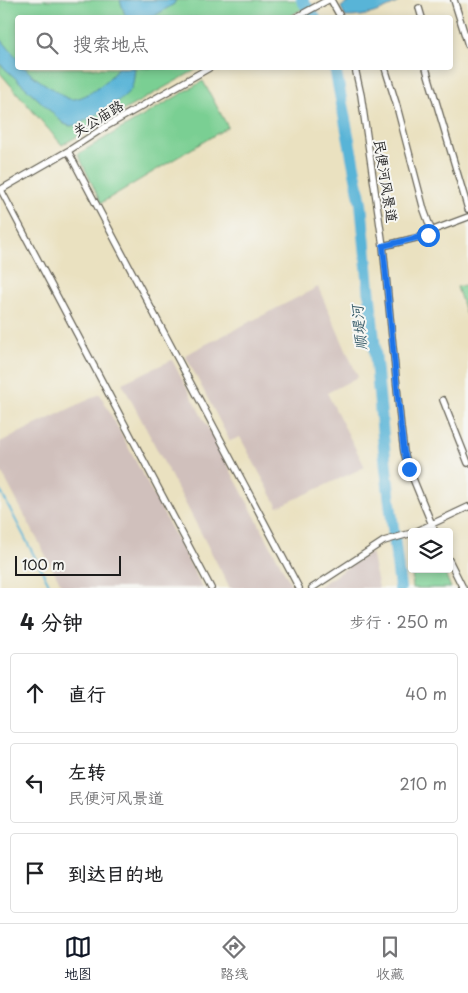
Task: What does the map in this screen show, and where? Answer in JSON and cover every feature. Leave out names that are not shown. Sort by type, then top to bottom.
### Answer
[{"type":"street","points":[[454,0],[468,45]]},
{"type":"street","points":[[300,15],[328,1],[339,15]]},
{"type":"street","points":[[419,8],[421,15]]},
{"type":"street","name":"关公庙路","points":[[0,190],[205,70]]},
{"type":"street","name":"民便河风景道","points":[[355,70],[361,95],[383,246],[404,452],[434,528]]},
{"type":"street","points":[[387,70],[424,210],[432,232]]},
{"type":"street","points":[[427,70],[468,209]]},
{"type":"street","points":[[68,151],[300,588]]},
{"type":"street","points":[[0,190],[211,588]]},
{"type":"street","points":[[383,246],[428,235],[448,224],[468,217]]},
{"type":"street","points":[[443,400],[468,463]]},
{"type":"street","points":[[422,528],[468,507]]},
{"type":"street","points":[[312,588],[384,541],[408,534]]},
{"type":"street","points":[[453,568],[463,588]]},
{"type":"shaded area","points":[[318,287],[358,377],[327,393],[365,467],[278,507],[240,437],[230,441],[185,355]]},
{"type":"shaded area","points":[[172,360],[293,588],[230,588],[122,383]]},
{"type":"shaded area","points":[[100,394],[203,588],[63,588],[0,469],[0,442]]},
{"type":"shaded area","points":[[371,552],[379,588],[316,588]]},
{"type":"green space","points":[[0,0],[296,0],[302,9],[292,15],[15,15],[15,70],[195,70],[62,145],[0,73]]},
{"type":"green space","points":[[203,81],[228,127],[101,203],[78,154]]},
{"type":"green space","points":[[468,284],[468,321],[457,287]]},
{"type":"green space","points":[[412,573],[445,573],[451,588],[413,588]]},
{"type":"water","points":[[120,0],[176,0],[174,4],[156,15],[125,15]]},
{"type":"water","points":[[352,0],[402,0],[375,13],[365,15],[344,15],[341,7]]},
{"type":"water","points":[[0,38],[15,56],[15,70],[27,70],[40,81],[70,99],[82,97],[96,89],[116,70],[135,70],[132,87],[123,97],[99,113],[77,125],[70,126],[64,124],[0,64]]},
{"type":"waterway","name":"顺堤河","points":[[302,0],[313,15]]},
{"type":"waterway","name":"顺堤河","points":[[335,70],[361,203],[386,468],[400,588]]},
{"type":"waterway","points":[[0,490],[51,588]]},
{"type":"route","points":[[409,469],[404,452],[401,428],[383,246],[428,235]]}]
